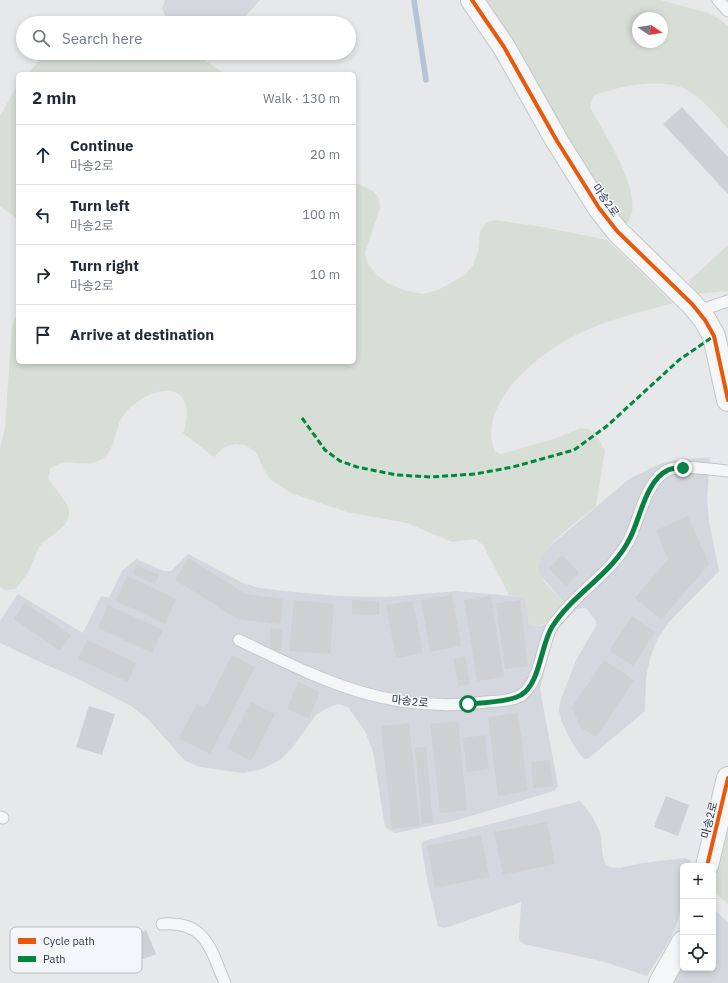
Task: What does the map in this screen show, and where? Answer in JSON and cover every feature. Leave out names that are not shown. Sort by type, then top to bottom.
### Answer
[{"type":"street","name":"마송2로","points":[[472,0],[504,47],[557,141],[599,208],[617,231],[698,311],[714,336],[728,400]]},
{"type":"street","name":"마송2로","points":[[708,863],[728,778]]},
{"type":"street","points":[[660,983],[680,947]]},
{"type":"lane","points":[[718,0],[728,11]]},
{"type":"lane","points":[[698,311],[728,301]]},
{"type":"lane","name":"마송2로","points":[[238,640],[304,671],[362,694],[409,704],[468,704],[507,699],[522,695],[531,684],[552,627],[575,599],[600,578],[616,560],[630,538],[643,503],[661,475],[669,470],[683,468],[728,472]]},
{"type":"lane","points":[[162,924],[177,923],[192,928],[204,938],[225,983]]},
{"type":"shaded area","points":[[165,0],[260,0],[245,16],[166,16],[162,9]]},
{"type":"shaded area","points":[[481,0],[660,0],[708,13],[718,18],[728,26],[728,129],[698,98],[687,90],[677,86],[666,84],[640,84],[614,89],[593,96],[590,107],[621,165],[628,182],[632,198],[632,212],[627,223],[622,223],[611,211]]},
{"type":"shaded area","points":[[40,60],[204,60],[222,72],[29,72]]},
{"type":"shaded area","points":[[16,88],[16,218],[0,206],[0,116]]},
{"type":"shaded area","points":[[356,183],[373,191],[379,198],[380,208],[365,253],[368,264],[377,275],[387,283],[404,290],[422,294],[438,290],[465,275],[473,265],[478,252],[480,231],[486,223],[495,220],[543,227],[607,240],[673,303],[603,324],[564,341],[547,352],[515,381],[503,398],[494,415],[491,434],[495,452],[501,454],[557,438],[580,428],[588,429],[594,432],[605,450],[596,506],[559,537],[542,556],[539,566],[540,574],[550,588],[564,602],[549,620],[541,625],[535,626],[529,625],[526,601],[523,597],[509,595],[483,545],[475,539],[452,542],[407,523],[347,512],[291,493],[270,479],[256,452],[245,445],[235,444],[223,448],[214,457],[183,433],[187,413],[186,405],[177,393],[170,391],[160,391],[149,395],[128,409],[120,421],[112,447],[102,459],[89,463],[64,463],[50,469],[48,478],[66,504],[69,511],[66,522],[63,527],[40,546],[29,571],[16,589],[6,590],[0,587],[0,448],[5,428],[12,326],[16,317],[16,364],[356,364]]},
{"type":"shaded area","points":[[728,245],[728,291],[697,294],[691,291],[689,284],[691,279]]},
{"type":"shaded area","points":[[710,457],[707,499],[709,522],[719,571],[669,622],[657,640],[650,658],[646,678],[645,711],[589,758],[585,759],[581,756],[571,741],[561,720],[559,710],[560,702],[576,660],[596,626],[596,621],[586,608],[577,609],[561,625],[556,633],[549,651],[540,689],[558,786],[554,791],[454,821],[395,833],[385,827],[373,752],[366,733],[348,707],[338,704],[327,708],[316,715],[292,748],[280,760],[262,769],[243,773],[200,767],[185,761],[148,719],[131,706],[74,677],[0,643],[0,621],[18,594],[83,633],[101,596],[109,598],[122,571],[136,559],[164,571],[171,571],[188,554],[243,583],[259,588],[338,596],[387,597],[457,591],[523,597],[526,601],[529,625],[541,626],[546,624],[564,602],[539,574],[538,567],[543,552],[629,479],[657,465],[670,461]]},
{"type":"shaded area","points":[[580,801],[592,816],[600,832],[603,858],[606,864],[610,867],[620,868],[642,863],[685,858],[690,860],[690,863],[680,863],[680,912],[678,920],[671,938],[647,976],[605,962],[524,944],[519,940],[521,902],[448,927],[443,928],[438,926],[428,884],[421,844],[424,841]]},
{"type":"shaded area","points":[[728,817],[728,904],[716,894],[716,878],[721,844]]},
{"type":"shaded area","points":[[716,912],[728,922],[728,983],[672,983],[680,969],[680,971],[716,971]]},
{"type":"building","points":[[682,107],[728,157],[728,194],[663,124]]},
{"type":"building","points":[[688,516],[709,564],[661,620],[635,598],[668,559],[656,530]]},
{"type":"building","points":[[562,555],[579,573],[566,586],[549,568]]},
{"type":"building","points":[[188,558],[246,594],[283,599],[280,624],[238,619],[175,580]]},
{"type":"building","points":[[136,565],[159,575],[155,584],[133,574]]},
{"type":"building","points":[[127,576],[176,599],[165,624],[116,601]]},
{"type":"building","points":[[452,595],[461,646],[430,652],[421,600]]},
{"type":"building","points":[[491,596],[504,677],[477,681],[464,600]]},
{"type":"building","points":[[294,600],[334,604],[330,654],[289,651]]},
{"type":"building","points":[[352,600],[379,601],[379,615],[352,614]]},
{"type":"building","points":[[520,600],[528,666],[505,669],[496,603]]},
{"type":"building","points":[[413,601],[423,653],[396,658],[386,605]]},
{"type":"building","points":[[25,603],[71,635],[60,651],[14,619]]},
{"type":"building","points":[[108,605],[163,630],[152,653],[98,628]]},
{"type":"building","points":[[632,616],[655,632],[633,666],[609,650]]},
{"type":"building","points":[[271,628],[283,629],[281,651],[270,650]]},
{"type":"building","points":[[87,640],[136,663],[128,682],[78,659]]},
{"type":"building","points":[[232,655],[255,667],[210,754],[179,738],[197,704],[205,708]]},
{"type":"building","points":[[465,657],[470,684],[458,686],[454,659]]},
{"type":"building","points":[[604,660],[634,680],[596,737],[581,728],[572,707]]},
{"type":"building","points":[[298,682],[320,692],[309,718],[287,709]]},
{"type":"building","points":[[251,702],[275,714],[251,761],[227,748]]},
{"type":"building","points":[[89,706],[115,714],[102,755],[76,747]]},
{"type":"building","points":[[518,713],[528,791],[498,796],[488,717]]},
{"type":"building","points":[[458,721],[467,810],[440,813],[430,724]]},
{"type":"building","points":[[409,723],[420,826],[392,829],[381,726]]},
{"type":"building","points":[[485,735],[489,769],[467,772],[463,738]]},
{"type":"building","points":[[426,747],[433,823],[422,824],[415,748]]},
{"type":"building","points":[[550,760],[553,786],[533,788],[531,762]]},
{"type":"building","points":[[666,796],[689,805],[678,836],[654,827]]},
{"type":"building","points":[[547,822],[555,864],[503,875],[494,832]]},
{"type":"building","points":[[481,835],[489,877],[435,888],[427,846]]},
{"type":"building","points":[[146,930],[156,954],[142,960],[142,932]]},
{"type":"waterway","points":[[414,0],[426,80]]},
{"type":"marked path","points":[[302,418],[325,450],[340,461],[357,467],[397,475],[431,477],[475,474],[513,467],[574,450],[607,426],[679,360],[714,336]]},
{"type":"cycle path","points":[[472,0],[504,47],[557,141],[599,208],[617,231],[692,304],[705,320],[714,336],[728,400]]},
{"type":"cycle path","points":[[708,863],[728,778]]},
{"type":"route","points":[[468,704],[507,699],[522,695],[531,684],[552,627],[575,599],[600,578],[616,560],[630,538],[643,503],[661,475],[669,470],[683,468]]}]
